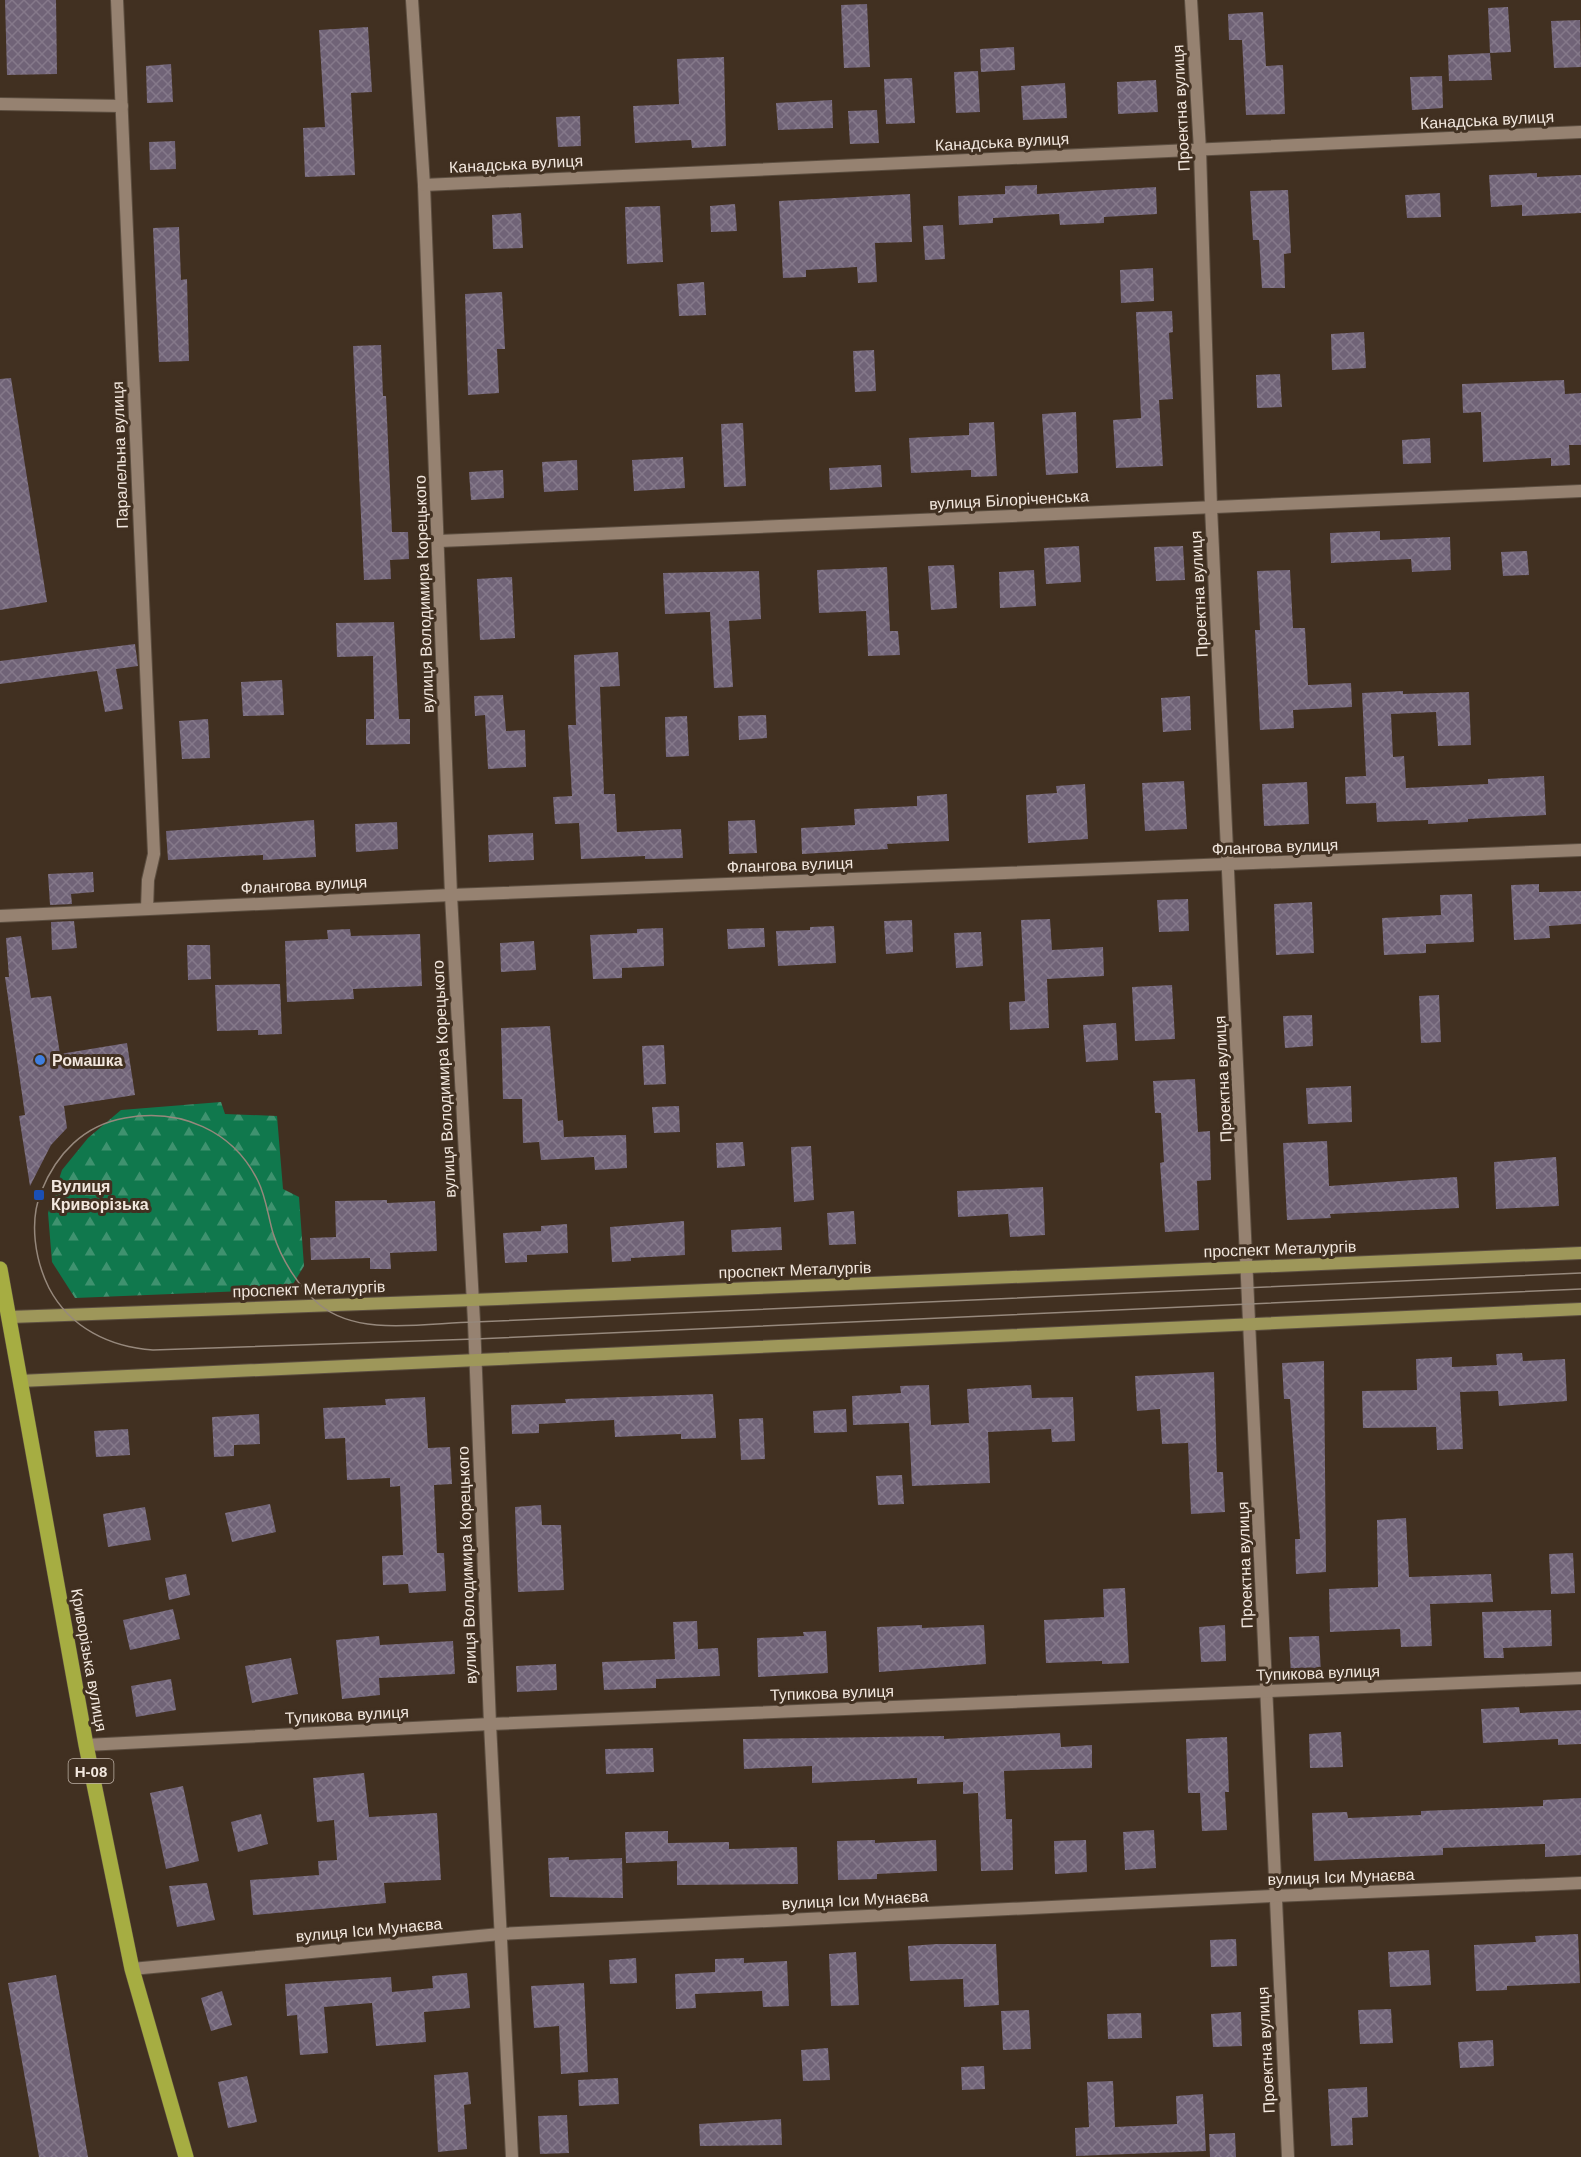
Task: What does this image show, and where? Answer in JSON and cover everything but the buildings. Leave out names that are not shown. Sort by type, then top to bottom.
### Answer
[{"type":"main road","name":"проспект Металургів","points":[[10,1317],[472,1300],[1581,1253]]},
{"type":"main road","name":"Криворізька вулиця","points":[[0,1269],[86,1745],[132,1969],[186,2157]]},
{"type":"main road","points":[[20,1381],[1581,1309]]},
{"type":"street","name":"Паралельна вулиця","points":[[117,0],[154,854],[148,880],[147,909]]},
{"type":"street","name":"вулиця Володимира Корецького","points":[[412,0],[424,184],[451,895],[476,1359],[490,1724],[512,2157]]},
{"type":"street","name":"Проектна вулиця","points":[[1191,0],[1200,150],[1211,507],[1251,1323],[1274,1896],[1288,2157]]},
{"type":"street","points":[[0,104],[122,106]]},
{"type":"street","name":"Канадська вулиця","points":[[424,184],[1581,132]]},
{"type":"street","name":"вулиця Білоріченська","points":[[439,541],[1581,491]]},
{"type":"street","name":"Флангова вулиця","points":[[0,916],[451,895],[1581,850]]},
{"type":"street","name":"Тупикова вулиця","points":[[86,1745],[490,1724],[1581,1678]]},
{"type":"street","name":"вулиця Іси Мунаєва","points":[[132,1969],[500,1934],[1581,1883]]},
{"type":"green space","points":[[221,1102],[225,1114],[277,1116],[283,1189],[299,1197],[304,1266],[290,1289],[75,1298],[52,1262],[48,1213],[62,1170],[88,1138],[121,1110]]},
{"type":"tram line","points":[[1581,1273],[394,1326],[373,1325],[336,1315],[320,1305],[298,1282],[276,1243],[258,1181],[234,1148],[203,1127],[165,1116],[125,1118],[84,1134],[63,1154],[47,1178],[35,1216],[35,1241],[44,1277],[58,1302],[68,1314],[93,1333],[107,1340],[153,1350],[475,1339],[1581,1289]]},
{"type":"place","name":"Ромашка","points":[[40,1060]]},
{"type":"place","name":"Вулиця Криворізька","points":[[39,1195]]}]
